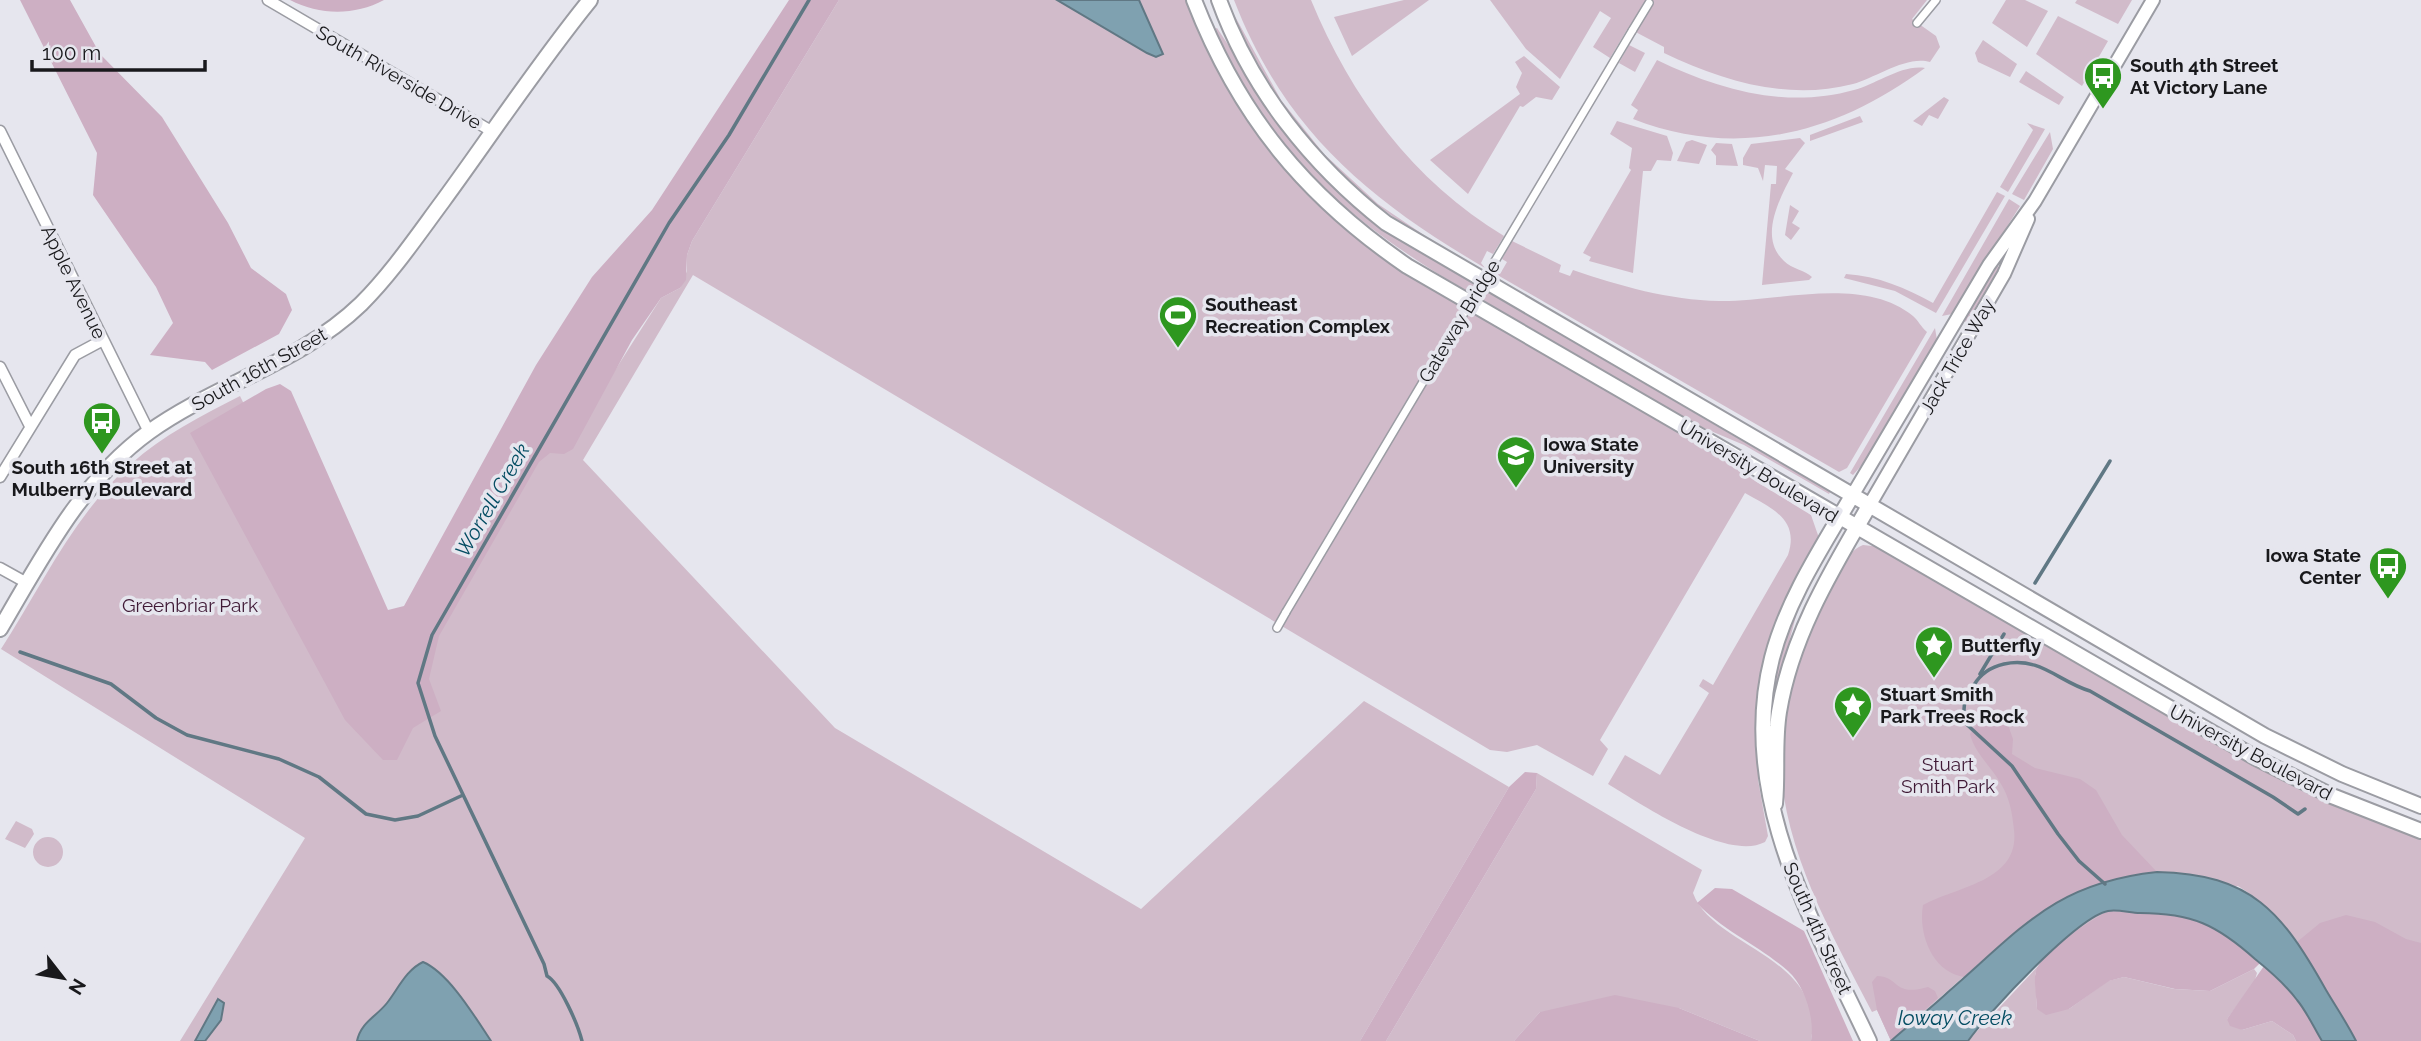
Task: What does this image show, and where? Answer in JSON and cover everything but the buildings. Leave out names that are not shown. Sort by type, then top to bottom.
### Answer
[{"type":"main road","name":"South 16th Street","points":[[0,629],[81,498],[110,465],[149,432],[299,351],[360,304],[411,245],[590,0]]},
{"type":"main road","name":"University Boulevard","points":[[1194,0],[1223,70],[1254,120],[1306,183],[1343,219],[1407,266],[2256,758],[2332,796],[2421,831]]},
{"type":"main road","name":"University Boulevard","points":[[1219,0],[1244,58],[1273,105],[1331,176],[1386,223],[2265,736],[2342,775],[2421,806]]},
{"type":"main road","name":"South 4th Street","points":[[1852,496],[1793,602],[1772,659],[1763,748],[1765,781],[1791,872],[1870,1041]]},
{"type":"main road","name":"South 4th Street","points":[[1774,812],[1776,736],[1784,686],[1808,616],[1869,506]]},
{"type":"street","name":"South Riverside Drive","points":[[268,0],[494,132]]},
{"type":"street","points":[[1917,23],[1936,0]]},
{"type":"street","name":"Jack Trice Way","points":[[1852,496],[1989,265],[2035,201],[2153,0]]},
{"type":"street","name":"Gateway Bridge","points":[[1276,628],[1648,3]]},
{"type":"street","name":"Apple Avenue","points":[[0,131],[149,432]]},
{"type":"street","name":"Jack Trice Way","points":[[1869,506],[2004,274],[2035,201]]},
{"type":"street","points":[[0,477],[75,355],[103,340]]},
{"type":"street","points":[[0,367],[30,426]]},
{"type":"street","points":[[0,568],[27,583]]},
{"type":"green space","name":"Greenbriar Park","points":[[839,0],[1188,0],[1225,78],[1246,114],[1296,179],[1357,236],[1393,263],[1727,459],[1752,479],[1811,515],[1819,538],[1758,714],[1758,780],[1768,836],[1765,842],[1749,846],[1707,838],[1662,816],[1608,784],[1625,755],[1660,775],[1709,693],[1699,686],[1703,679],[1713,685],[1788,555],[1791,543],[1787,524],[1773,510],[1745,493],[1600,740],[1608,749],[1593,776],[1537,745],[1507,752],[1490,750],[693,275],[583,460],[835,728],[1141,909],[1364,701],[1509,787],[1360,1041],[180,1041],[305,838],[1,649],[60,552],[93,505],[131,464],[169,435],[240,396],[389,699],[548,421],[605,386],[661,298],[680,288],[687,271],[687,255],[692,241]]},
{"type":"green space","points":[[1226,0],[1281,100],[1324,154],[1378,204],[1446,250],[1374,202],[1342,175],[1313,145],[1264,78]]},
{"type":"green space","points":[[1234,0],[1311,0],[1345,70],[1388,134],[1441,190],[1504,236],[1493,254],[1487,251],[1481,263],[1485,268],[1404,215],[1335,157],[1305,124],[1278,87]]},
{"type":"green space","points":[[1404,0],[1429,0],[1352,56],[1334,17]]},
{"type":"green space","points":[[1490,0],[1927,0],[1912,19],[1936,36],[1940,47],[1930,62],[1901,64],[1853,84],[1828,89],[1780,89],[1732,80],[1686,63],[1664,53],[1664,47],[1628,28],[1610,58],[1593,47],[1611,18],[1600,11],[1560,79],[1526,49]]},
{"type":"green space","points":[[2006,0],[2025,0],[2048,11],[2027,47],[1992,23]]},
{"type":"green space","points":[[2077,0],[2132,0],[2118,24],[2075,3]]},
{"type":"green space","points":[[2058,16],[2108,41],[2082,86],[2036,54]]},
{"type":"green space","points":[[1217,28],[1239,61],[1388,232],[1475,284],[1470,293],[1389,241],[1319,183],[1261,114],[1236,74],[1214,29]]},
{"type":"green space","points":[[1983,40],[2017,64],[2010,77],[1978,62],[1975,53]]},
{"type":"green space","points":[[1629,45],[1645,53],[1635,72],[1619,63]]},
{"type":"green space","points":[[1524,56],[1560,87],[1552,100],[1536,97],[1523,107],[1520,106],[1468,194],[1430,160],[1520,94],[1516,87],[1522,73],[1515,62]]},
{"type":"green space","points":[[1657,60],[1729,88],[1778,97],[1803,98],[1854,90],[1907,69],[1925,68],[1892,91],[1822,124],[1749,138],[1711,137],[1672,131],[1633,119],[1638,110],[1631,105]]},
{"type":"green space","points":[[2026,71],[2064,97],[2059,105],[2019,82]]},
{"type":"green space","points":[[1944,97],[1949,100],[1938,119],[1929,115],[1922,126],[1913,121]]},
{"type":"green space","points":[[1860,116],[1863,122],[1810,141],[1810,135]]},
{"type":"green space","points":[[1617,121],[1667,136],[1673,153],[1671,161],[1657,160],[1651,171],[1643,171],[1633,273],[1589,261],[1591,257],[1583,253],[1631,170],[1632,148],[1610,134]]},
{"type":"green space","points":[[2027,123],[2045,129],[2008,192],[2000,187],[2033,130]]},
{"type":"green space","points":[[2050,132],[2053,149],[2024,200],[2012,194]]},
{"type":"green space","points":[[1800,138],[1805,143],[1785,169],[1793,173],[1774,217],[1773,241],[1776,251],[1784,261],[1812,277],[1809,280],[1762,285],[1771,184],[1776,184],[1777,166],[1765,165],[1763,181],[1758,168],[1743,165],[1743,158],[1751,144]]},
{"type":"green space","points":[[1692,140],[1707,145],[1699,164],[1677,161],[1686,142]]},
{"type":"green space","points":[[1716,143],[1732,144],[1738,166],[1716,165],[1716,156],[1711,150]]},
{"type":"green space","points":[[1997,192],[2005,196],[1936,313],[1895,291],[1844,278],[1846,274],[1880,280],[1933,303]]},
{"type":"green space","points":[[2009,199],[2020,206],[1952,314],[1942,316]]},
{"type":"green space","points":[[1790,205],[1799,211],[1792,223],[1800,228],[1791,240],[1785,235]]},
{"type":"green space","points":[[1512,241],[1561,265],[1559,272],[1570,276],[1573,270],[1627,287],[1682,298],[1719,301],[1819,294],[1870,296],[1893,304],[1913,316],[1927,332],[1847,468],[1839,472],[1494,273],[1500,274],[1507,262],[1502,259]]},
{"type":"green space","points":[[1996,265],[2000,268],[1967,323],[1964,321]]},
{"type":"green space","points":[[1484,290],[1830,492],[1829,494],[1744,445],[1692,423],[1479,298]]},
{"type":"green space","points":[[1935,328],[1937,340],[1869,457],[1853,475],[1850,473]]},
{"type":"green space","name":"Stuart Smith Park","points":[[1863,545],[1881,547],[2332,803],[2421,838],[2421,1041],[2356,1041],[2334,997],[2308,955],[2276,917],[2238,886],[1979,963],[1891,1041],[1877,1010],[1872,1012],[1821,912],[1794,842],[1781,769],[1783,717],[1798,660],[1834,577],[1855,549]]},
{"type":"green space","points":[[1794,615],[1796,616],[1771,709],[1779,657]]},
{"type":"green space","points":[[1537,773],[1702,870],[1693,893],[1704,912],[1786,971],[1802,990],[1811,1012],[1811,1041],[1760,1041],[1679,1008],[1540,1012],[1514,1041],[1386,1041],[1536,789]]},
{"type":"green space","points":[[16,821],[32,829],[34,834],[25,848],[5,839]]},
{"type":"green space","points":[[48,837],[59,841],[63,852],[59,863],[48,867],[37,863],[33,852],[37,841]]},
{"type":"green space","points":[[2040,964],[2035,974],[2037,1009],[2069,1009],[2108,981],[2124,977],[2174,989],[2210,991],[2254,969],[2257,973],[2254,983],[2227,1019],[2242,1030],[2272,1021],[2293,1035],[2296,1041],[1968,1041]]},
{"type":"shaded area","points":[[20,0],[70,0],[100,54],[162,117],[228,223],[251,268],[286,294],[292,310],[279,334],[212,370],[205,362],[150,355],[173,323],[156,287],[93,195],[97,153]]},
{"type":"shaded area","points":[[290,0],[384,0],[361,9],[337,12],[313,9]]},
{"type":"shaded area","points":[[789,0],[839,0],[692,241],[687,255],[686,280],[680,288],[661,298],[632,340],[573,449],[564,454],[550,453],[539,462],[439,636],[429,679],[441,711],[413,728],[397,760],[383,760],[345,720],[190,433],[266,389],[280,384],[291,391],[388,610],[404,606],[536,365],[592,277],[652,210]]},
{"type":"shaded area","points":[[1983,717],[2008,725],[2013,739],[2012,754],[2035,768],[2080,779],[2096,790],[2122,835],[2157,872],[2099,884],[2051,906],[2008,938],[1964,977],[1943,968],[1936,960],[1925,939],[1922,916],[1923,905],[1984,880],[1997,871],[2007,861],[2013,847],[2014,830],[2007,795],[1976,748],[1970,734]]},
{"type":"shaded area","points":[[1525,772],[1537,773],[1536,789],[1386,1041],[1360,1041],[1509,787]]},
{"type":"shaded area","points":[[1715,888],[1732,889],[1804,931],[1853,1041],[1811,1041],[1807,1003],[1794,977],[1777,962],[1718,922],[1697,903]]},
{"type":"shaded area","points":[[2108,911],[2173,915],[2205,924],[2239,945],[2260,963],[2254,969],[2210,991],[2175,989],[2124,977],[2109,981],[2069,1009],[2046,1015],[2037,1009],[2035,975],[2040,963],[2068,937]]},
{"type":"shaded area","points":[[2346,915],[2375,922],[2406,939],[2421,943],[2421,1041],[2356,1041],[2297,942],[2320,923]]},
{"type":"shaded area","points":[[2264,966],[2299,1001],[2322,1041],[2296,1041],[2293,1035],[2272,1021],[2242,1030],[2230,1026],[2227,1019]]},
{"type":"shaded area","points":[[1877,976],[1885,977],[1908,990],[1928,987],[1935,991],[1938,998],[1891,1041],[1877,1010],[1872,982]]},
{"type":"shaded area","points":[[1615,995],[1679,1008],[1760,1041],[1514,1041],[1540,1012]]},
{"type":"water","points":[[1057,0],[1139,0],[1163,54],[1156,57],[1147,53]]},
{"type":"water","name":"Ioway Creek","points":[[2157,872],[2190,874],[2217,880],[2261,902],[2294,939],[2356,1041],[2322,1041],[2301,1005],[2282,983],[2241,947],[2216,930],[2203,923],[2175,915],[2116,910],[2094,917],[2055,947],[2013,989],[1968,1041],[1891,1041],[2041,912],[2091,887],[2121,878]]},
{"type":"water","points":[[423,962],[452,986],[491,1041],[357,1041],[365,1024],[387,1003],[407,975]]},
{"type":"water","points":[[218,999],[224,1003],[221,1020],[205,1041],[195,1041]]},
{"type":"waterway","name":"Worrell Creek","points":[[582,1041],[563,995],[547,976],[544,964],[435,736],[418,683],[432,635],[669,223],[729,135],[809,0]]},
{"type":"waterway","points":[[2035,583],[2110,461]]},
{"type":"waterway","points":[[1980,674],[2004,634]]},
{"type":"waterway","points":[[20,652],[111,684],[156,718],[187,735],[279,759],[319,777],[366,814],[395,820],[418,816],[463,795]]},
{"type":"waterway","points":[[1974,685],[1983,674],[1999,665],[2017,662],[2039,667],[2090,691],[2298,814],[2305,809]]},
{"type":"waterway","points":[[1965,698],[1963,721],[2012,766],[2079,861],[2105,884]]},
{"type":"place","name":"South 4th Street At Victory Lane","points":[[2103,110]]},
{"type":"place","name":"Southeast Recreation Complex","points":[[1178,349]]},
{"type":"place","name":"South 16th Street at Mulberry Boulevard","points":[[102,455]]},
{"type":"place","name":"Iowa State University","points":[[1516,489]]},
{"type":"place","name":"Iowa State Center","points":[[2388,600]]},
{"type":"place","name":"Butterfly","points":[[1934,679]]},
{"type":"place","name":"Stuart Smith Park Trees Rock","points":[[1853,739]]}]
